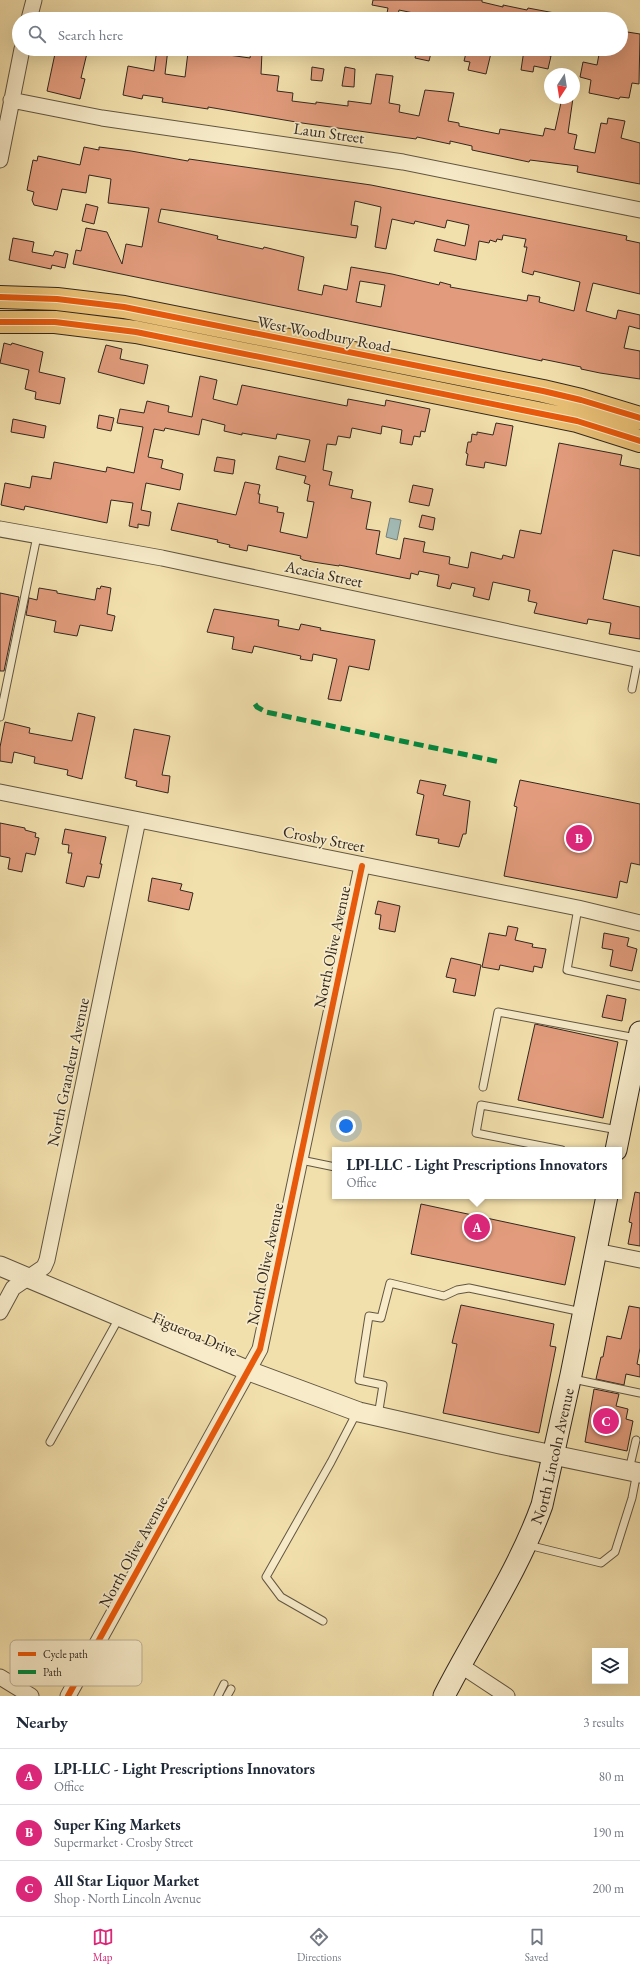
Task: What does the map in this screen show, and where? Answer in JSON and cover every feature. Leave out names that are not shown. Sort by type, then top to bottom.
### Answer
[{"type":"main road","name":"West Woodbury Road","points":[[0,297],[57,299],[124,307],[542,391],[581,400],[640,418]]},
{"type":"main road","points":[[0,322],[55,322],[136,332],[569,419],[640,441]]},
{"type":"main road","points":[[618,1140],[636,1076],[639,1035]]},
{"type":"main road","name":"North Lincoln Avenue","points":[[444,1696],[515,1567],[542,1505],[584,1313],[606,1199]]},
{"type":"street","points":[[31,12],[34,0]]},
{"type":"street","points":[[0,160],[11,100],[21,56]]},
{"type":"street","name":"Laun Street","points":[[11,100],[102,118],[403,162],[640,210]]},
{"type":"street","name":"Acacia Street","points":[[0,529],[169,560],[639,660]]},
{"type":"street","name":"Crosby Street","points":[[0,792],[362,866],[578,908],[640,923]]},
{"type":"street","name":"North Grandeur Avenue","points":[[0,1312],[13,1288],[44,1267],[46,1260],[138,820]]},
{"type":"street","name":"North Olive Avenue","points":[[99,1640],[260,1349],[362,866]]},
{"type":"street","points":[[596,1251],[640,1260]]},
{"type":"street","name":"Figueroa Drive","points":[[0,1266],[30,1277],[249,1371],[357,1411],[635,1472]]},
{"type":"street","points":[[460,1665],[507,1696]]},
{"type":"street","points":[[0,1676],[10,1682]]},
{"type":"street","points":[[16,1686],[31,1696]]},
{"type":"street","name":"North Olive Avenue","points":[[68,1696],[74,1686]]},
{"type":"lane","points":[[0,717],[37,536]]},
{"type":"lane","points":[[632,689],[639,660]]},
{"type":"lane","points":[[578,908],[567,970],[640,986]]},
{"type":"lane","points":[[483,1087],[498,1012],[639,1035]]},
{"type":"lane","points":[[547,1147],[476,1133],[481,1105],[618,1140]]},
{"type":"lane","points":[[301,1160],[332,1166]]},
{"type":"lane","points":[[378,1416],[383,1385],[359,1380],[369,1316],[381,1318],[390,1283],[444,1296],[457,1290],[469,1288],[584,1313]]},
{"type":"lane","points":[[50,1442],[119,1316]]},
{"type":"lane","points":[[570,1379],[640,1393]]},
{"type":"lane","points":[[323,1621],[281,1596],[266,1577],[331,1462],[357,1411]]},
{"type":"lane","points":[[525,1544],[601,1562],[615,1552],[632,1498],[635,1472],[636,1440]]},
{"type":"lane","points":[[218,1696],[224,1684]]},
{"type":"water","points":[[390,518],[401,520],[397,540],[386,537]]},
{"type":"building","points":[[373,0],[482,0],[482,2],[503,7],[503,5],[527,10],[528,8],[549,12],[409,12],[399,10],[399,12],[387,12],[388,8],[372,5]]},
{"type":"building","points":[[628,32],[640,34],[639,84],[632,83],[629,98],[620,97],[619,99],[589,93],[591,80],[580,77],[583,62],[597,65],[599,56],[628,56]]},
{"type":"building","points":[[54,56],[86,56],[81,78],[85,79],[80,99],[47,91]]},
{"type":"building","points":[[156,56],[167,56],[165,74],[185,77],[188,56],[236,56],[250,58],[250,56],[262,56],[261,74],[279,76],[277,91],[293,93],[292,101],[348,106],[348,101],[371,104],[376,74],[393,76],[389,103],[400,105],[399,112],[419,116],[425,90],[454,93],[448,121],[459,123],[459,126],[499,134],[500,129],[543,136],[545,128],[555,130],[561,104],[572,104],[568,133],[577,135],[574,149],[595,153],[601,123],[607,124],[608,118],[625,121],[621,138],[640,143],[640,184],[577,172],[578,166],[530,160],[529,162],[472,150],[472,146],[450,141],[450,144],[417,137],[416,139],[302,123],[208,107],[208,109],[162,102],[163,98],[143,95],[142,99],[123,95],[128,66],[154,71]]},
{"type":"building","points":[[415,56],[430,56],[429,61],[415,58]]},
{"type":"building","points":[[465,56],[490,56],[486,74],[468,70],[470,62],[464,61]]},
{"type":"building","points":[[523,56],[551,56],[548,68],[534,66],[533,72],[521,70]]},
{"type":"building","points":[[312,67],[324,69],[322,81],[311,80]]},
{"type":"building","points":[[345,67],[355,69],[354,87],[342,86]]},
{"type":"building","points":[[84,147],[99,150],[99,147],[131,151],[188,161],[189,159],[371,185],[627,236],[626,240],[640,243],[640,294],[593,283],[586,311],[616,319],[618,310],[640,315],[640,329],[629,326],[624,348],[640,351],[640,379],[600,373],[581,369],[581,367],[542,359],[542,361],[73,264],[76,250],[81,251],[86,228],[107,232],[122,264],[126,244],[142,247],[149,208],[108,203],[111,179],[89,175],[86,193],[62,189],[57,210],[34,205],[32,200],[34,192],[27,190],[33,160],[37,161],[38,156],[80,165]],"holes":[[[355,201],[381,207],[375,247],[386,249],[392,219],[414,224],[415,221],[445,228],[447,220],[469,225],[465,246],[437,239],[434,251],[476,260],[479,241],[489,243],[490,240],[496,242],[497,239],[502,240],[503,235],[526,239],[524,247],[527,247],[522,272],[533,275],[534,271],[580,282],[574,311],[539,302],[540,297],[528,295],[527,301],[450,287],[451,285],[440,282],[439,285],[392,274],[351,267],[347,290],[324,285],[322,295],[298,290],[304,257],[264,247],[263,249],[217,239],[218,236],[158,222],[161,209],[356,238],[358,226],[351,225]],[[360,281],[385,285],[381,307],[356,302]]]},
{"type":"building","points":[[86,204],[98,207],[94,224],[82,221]]},
{"type":"building","points":[[13,238],[34,242],[32,252],[53,256],[55,251],[68,254],[65,268],[52,265],[51,269],[9,260]]},
{"type":"building","points":[[4,343],[11,345],[12,343],[43,352],[39,372],[65,378],[60,404],[35,399],[36,392],[25,389],[29,370],[0,363]]},
{"type":"building","points":[[106,345],[122,349],[120,359],[148,365],[144,384],[98,372]]},
{"type":"building","points":[[200,376],[217,380],[213,399],[237,405],[242,385],[347,406],[348,399],[385,406],[386,400],[430,409],[425,432],[421,431],[420,437],[414,436],[412,445],[400,443],[402,430],[382,426],[381,434],[352,428],[350,438],[338,436],[336,445],[327,444],[323,470],[332,472],[329,485],[353,490],[351,498],[371,502],[366,529],[380,531],[376,554],[400,559],[404,538],[425,542],[423,552],[450,557],[449,564],[468,568],[471,552],[500,559],[502,559],[503,555],[514,558],[520,530],[541,534],[559,443],[622,455],[620,465],[640,469],[640,556],[613,550],[603,599],[640,607],[640,639],[609,634],[611,623],[588,619],[587,624],[534,613],[537,603],[528,601],[530,590],[493,582],[489,600],[473,596],[475,588],[452,583],[450,589],[437,586],[439,575],[419,571],[418,575],[411,573],[410,579],[339,565],[303,560],[300,558],[301,556],[248,545],[247,551],[229,547],[230,545],[217,542],[218,540],[171,530],[178,503],[236,515],[245,482],[260,485],[258,494],[260,494],[259,503],[278,507],[277,512],[284,513],[280,532],[307,538],[314,502],[307,501],[310,485],[304,483],[306,476],[276,469],[279,456],[305,462],[310,440],[277,434],[276,439],[242,433],[242,435],[224,431],[225,425],[202,419],[199,435],[165,428],[164,431],[154,429],[148,457],[163,460],[161,468],[183,474],[180,490],[146,483],[141,510],[151,512],[149,526],[138,524],[138,528],[129,526],[133,503],[111,500],[107,523],[25,506],[24,510],[1,505],[5,483],[30,488],[32,476],[51,479],[54,462],[106,472],[107,467],[134,473],[143,427],[117,423],[120,409],[144,413],[147,401],[169,406],[168,412],[192,417]]},
{"type":"building","points":[[99,415],[114,418],[111,431],[97,428]]},
{"type":"building","points":[[13,419],[46,426],[44,438],[11,432]]},
{"type":"building","points":[[496,423],[513,426],[506,466],[485,462],[484,468],[466,465],[468,442],[471,442],[472,434],[477,435],[477,432],[493,435]]},
{"type":"building","points":[[217,457],[235,460],[233,474],[214,471]]},
{"type":"building","points":[[413,485],[433,489],[429,506],[409,502]]},
{"type":"building","points":[[422,515],[435,518],[433,530],[419,527]]},
{"type":"building","points":[[101,586],[111,588],[107,614],[115,616],[112,631],[80,625],[77,636],[54,632],[56,621],[26,615],[29,598],[37,600],[39,588],[95,600],[97,588],[100,589]]},
{"type":"building","points":[[0,593],[19,597],[4,671],[0,671]]},
{"type":"building","points":[[214,609],[279,620],[278,626],[299,630],[301,624],[321,628],[320,630],[375,640],[369,670],[349,666],[341,701],[328,699],[337,659],[313,654],[312,661],[300,659],[301,656],[254,646],[252,653],[232,649],[234,637],[207,632]]},
{"type":"building","points":[[78,713],[95,717],[82,779],[67,775],[68,770],[34,763],[35,757],[14,752],[12,763],[0,761],[0,747],[5,722],[30,728],[29,733],[72,741]]},
{"type":"building","points":[[134,729],[170,736],[162,775],[170,776],[168,793],[136,786],[137,781],[125,778]]},
{"type":"building","points":[[420,780],[446,785],[443,795],[470,801],[466,834],[463,834],[459,847],[438,843],[439,839],[416,835],[424,795],[417,793]]},
{"type":"building","points":[[520,780],[640,804],[640,865],[631,863],[627,883],[620,881],[617,898],[504,876],[517,807],[514,806]]},
{"type":"building","points":[[0,823],[25,828],[25,830],[36,833],[35,837],[39,838],[35,855],[26,853],[22,872],[8,869],[10,858],[0,856]]},
{"type":"building","points":[[65,829],[106,837],[100,864],[102,864],[99,878],[87,876],[84,887],[66,883],[72,853],[68,853],[69,845],[62,844]]},
{"type":"building","points":[[152,878],[182,884],[180,890],[193,893],[189,910],[148,901]]},
{"type":"building","points":[[378,901],[400,906],[395,932],[379,929],[381,915],[375,914]]},
{"type":"building","points":[[508,926],[518,928],[515,940],[533,944],[532,947],[546,949],[542,968],[534,966],[533,972],[500,965],[499,970],[482,967],[489,933],[506,936]]},
{"type":"building","points":[[604,933],[629,938],[627,946],[637,949],[632,971],[610,966],[613,950],[602,948]]},
{"type":"building","points":[[451,958],[481,965],[475,996],[453,992],[456,979],[446,977]]},
{"type":"building","points":[[607,995],[626,999],[622,1021],[602,1017]]},
{"type":"building","points":[[535,1024],[618,1042],[603,1118],[518,1100]]},
{"type":"building","points":[[635,1192],[640,1193],[640,1246],[628,1244],[632,1223],[629,1222]]},
{"type":"building","points":[[421,1204],[575,1237],[565,1285],[411,1254]]},
{"type":"building","points":[[461,1305],[554,1324],[550,1346],[556,1347],[539,1433],[443,1413],[457,1344],[452,1343]]},
{"type":"building","points":[[629,1306],[640,1308],[640,1348],[637,1364],[640,1365],[640,1377],[626,1374],[624,1385],[596,1379],[601,1357],[603,1357],[607,1336],[621,1339]]},
{"type":"building","points":[[594,1389],[619,1394],[616,1406],[628,1409],[626,1419],[633,1421],[627,1451],[585,1442]]},
{"type":"marked path","points":[[255,704],[257,707],[266,712],[500,762]]},
{"type":"cycle path","points":[[0,297],[57,299],[124,307],[543,391],[581,400],[640,418]]},
{"type":"cycle path","points":[[0,322],[55,322],[136,332],[577,421],[640,441]]},
{"type":"cycle path","points":[[99,1640],[260,1349],[362,866]]},
{"type":"cycle path","points":[[68,1696],[74,1686]]},
{"type":"place","name":"Super King Markets","points":[[579,838]]},
{"type":"place","name":"LPI-LLC - Light Prescriptions Innovators","points":[[477,1227]]},
{"type":"place","name":"All Star Liquor Market","points":[[606,1421]]}]
